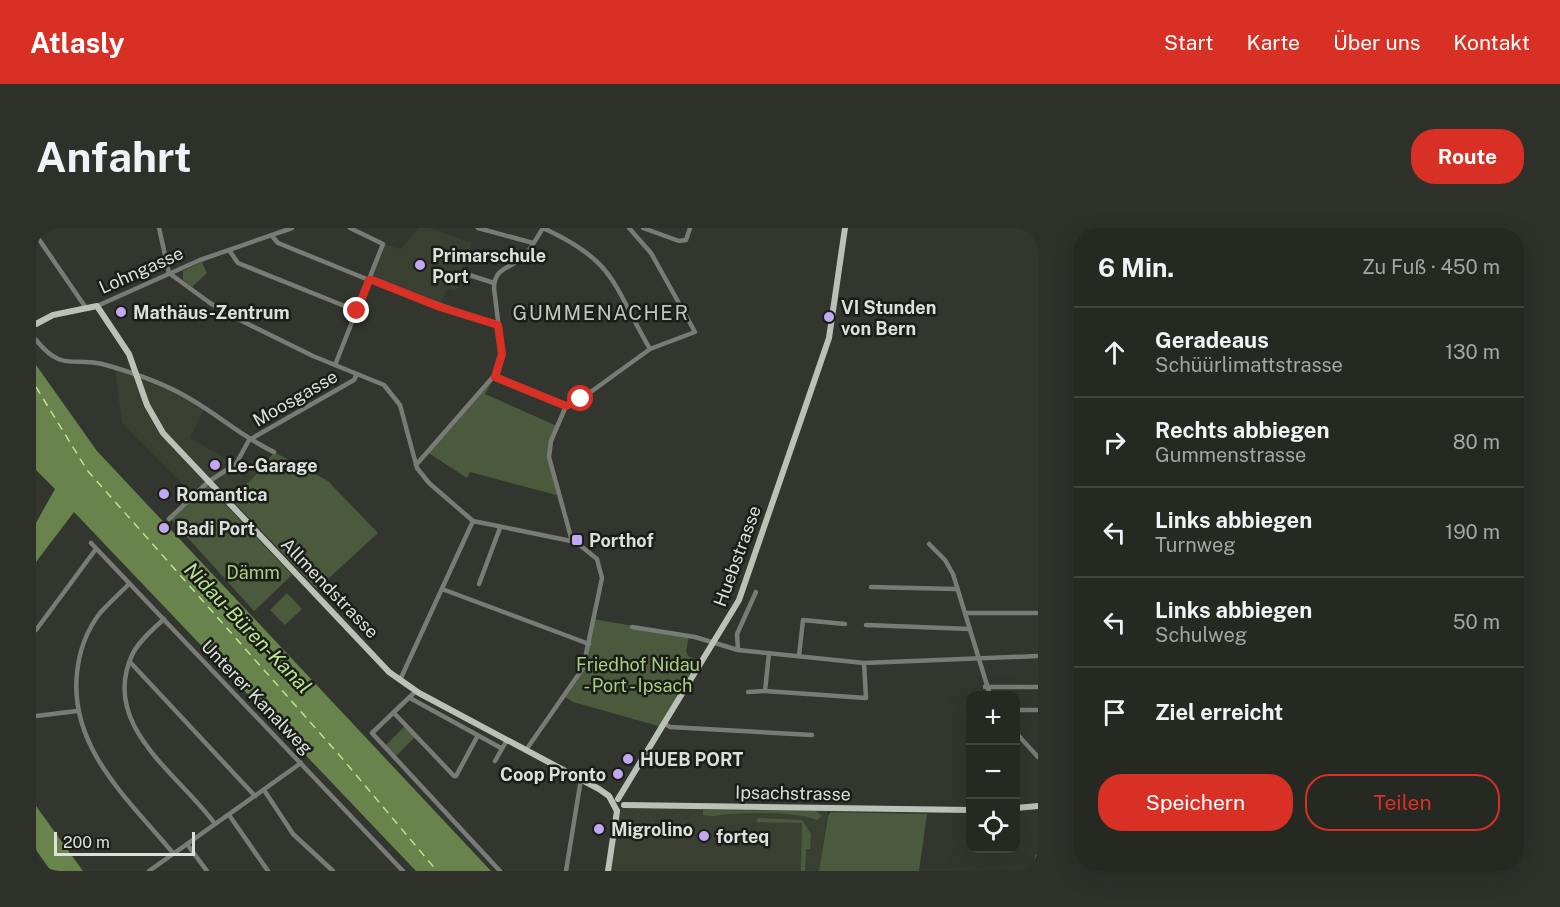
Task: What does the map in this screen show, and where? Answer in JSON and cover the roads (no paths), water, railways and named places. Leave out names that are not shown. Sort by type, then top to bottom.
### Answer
[{"type":"main road","name":"Huebstrasse","points":[[616,800],[714,645],[739,600],[829,338],[846,228]]},
{"type":"main road","name":"Lohngasse","points":[[36,324],[53,315],[97,306]]},
{"type":"main road","name":"Allmendstrasse","points":[[97,306],[129,354],[158,426],[208,482],[400,680],[416,691],[616,800]]},
{"type":"main road","points":[[608,871],[616,811],[613,808],[616,800],[624,805],[622,810],[616,811]]},
{"type":"main road","name":"Ipsachstrasse","points":[[624,805],[966,810]]},
{"type":"main road","points":[[1020,808],[1038,806]]},
{"type":"street","points":[[44,228],[36,235],[86,308]]},
{"type":"street","points":[[159,228],[170,273],[210,303],[240,320],[335,365],[384,385],[393,393],[400,405],[416,465],[429,483],[473,522],[572,541],[592,552],[601,568],[601,585],[589,644],[578,677],[526,750]]},
{"type":"street","name":"Lohngasse","points":[[97,306],[170,273],[292,228]]},
{"type":"street","points":[[335,365],[383,244],[350,228]]},
{"type":"street","points":[[478,228],[533,243]]},
{"type":"street","points":[[416,465],[495,377],[502,354],[494,283],[500,271],[524,256],[543,228],[575,243],[603,267],[620,289],[650,349]]},
{"type":"street","points":[[572,541],[549,457],[551,441],[566,406],[581,399],[650,349],[695,332],[651,253],[629,228]]},
{"type":"street","points":[[643,228],[679,242],[686,240],[690,228]]},
{"type":"street","points":[[272,236],[278,243],[369,280],[498,325]]},
{"type":"street","points":[[229,250],[238,263],[357,311]]},
{"type":"street","points":[[463,273],[494,283]]},
{"type":"street","points":[[36,340],[47,353],[61,361],[105,365],[192,400],[249,440],[274,453]]},
{"type":"street","name":"Moosgasse","points":[[169,519],[208,482],[236,464],[249,440],[354,380],[357,374]]},
{"type":"street","points":[[495,377],[566,406]]},
{"type":"street","points":[[400,680],[473,522]]},
{"type":"street","points":[[479,584],[500,528]]},
{"type":"street","name":"Unterer Kanalweg","points":[[91,543],[403,871]]},
{"type":"street","points":[[929,544],[945,560],[953,574],[987,691]]},
{"type":"street","points":[[36,630],[96,549]]},
{"type":"street","points":[[129,584],[100,614],[83,643],[75,688],[77,711],[84,735],[94,755],[173,853]]},
{"type":"street","points":[[871,587],[957,589]]},
{"type":"street","points":[[442,589],[589,644]]},
{"type":"street","points":[[738,650],[737,634],[756,592]]},
{"type":"street","points":[[966,613],[1038,614]]},
{"type":"street","points":[[164,619],[138,646],[130,662],[125,701],[135,729],[215,824]]},
{"type":"street","points":[[799,656],[803,620],[845,624]]},
{"type":"street","points":[[866,625],[970,629]]},
{"type":"street","points":[[632,627],[695,637],[714,645],[738,650],[864,663],[1038,656]]},
{"type":"street","points":[[765,692],[769,653]]},
{"type":"street","points":[[130,662],[255,796]]},
{"type":"street","points":[[748,692],[866,698],[864,663]]},
{"type":"street","points":[[985,687],[1038,687]]},
{"type":"street","points":[[416,691],[372,733],[500,871]]},
{"type":"street","points":[[410,698],[477,737],[501,748]]},
{"type":"street","points":[[1020,710],[1038,710]]},
{"type":"street","points":[[36,716],[77,711]]},
{"type":"street","points":[[394,713],[454,776],[477,737]]},
{"type":"street","points":[[664,723],[670,727],[812,735]]},
{"type":"street","points":[[1020,737],[1037,754]]},
{"type":"street","points":[[495,761],[507,740]]},
{"type":"street","points":[[149,871],[301,763]]},
{"type":"street","points":[[566,871],[581,779]]},
{"type":"street","points":[[264,790],[293,834],[333,871]]},
{"type":"street","points":[[229,815],[268,871]]},
{"type":"street","points":[[187,843],[207,871]]},
{"type":"street","points":[[1033,871],[1038,856]]},
{"type":"water","name":"Nidau-Büren-Kanal","points":[[36,365],[97,451],[491,871],[416,871],[74,512],[36,562],[36,523],[55,489],[36,470]]},
{"type":"water","points":[[36,806],[83,871],[51,871],[36,850]]},
{"type":"place","name":"Primarschule Port","points":[[420,265]]},
{"type":"place","name":"Mathäus-Zentrum","points":[[121,312]]},
{"type":"place","name":"VI Stunden von Bern","points":[[829,317]]},
{"type":"place","name":"Le-Garage","points":[[215,465]]},
{"type":"place","name":"Romantica","points":[[164,494]]},
{"type":"place","name":"Badi Port","points":[[164,528]]},
{"type":"place","name":"Porthof","points":[[577,540]]},
{"type":"place","name":"HUEB PORT","points":[[628,759]]},
{"type":"place","name":"Coop Pronto","points":[[618,774]]},
{"type":"place","name":"Migrolino","points":[[599,829]]},
{"type":"place","name":"forteq","points":[[704,836]]},
{"type":"district","name":"GUMMENACHER","points":[[601,313]]},
{"type":"park label","name":"Dämm","points":[[253,572]]},
{"type":"park label","name":"Friedhof Nidau - Port - Ipsach","points":[[638,674]]}]
